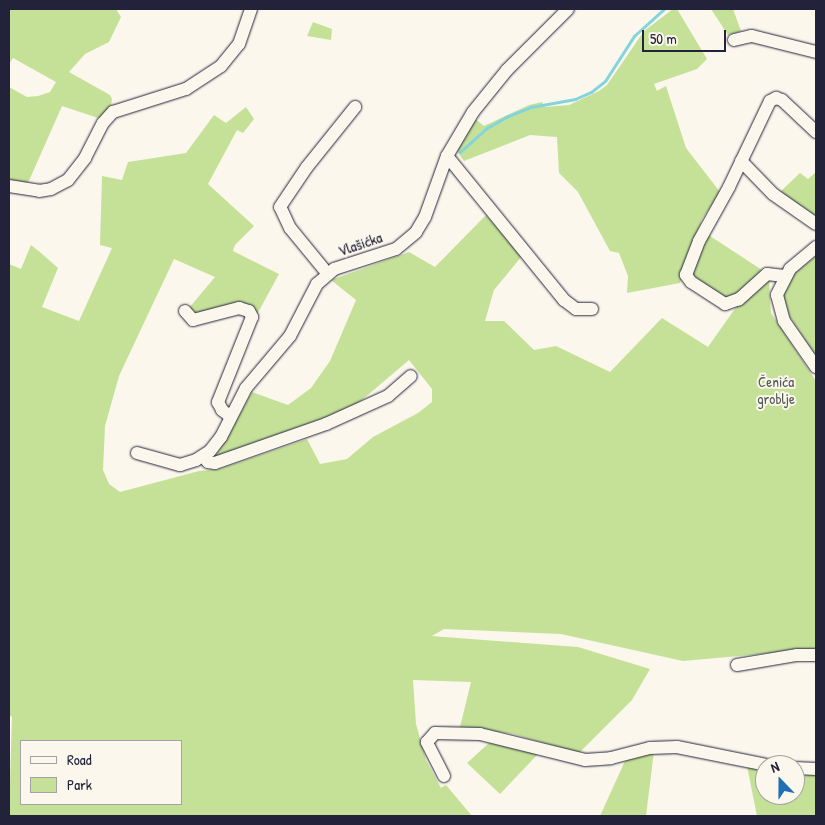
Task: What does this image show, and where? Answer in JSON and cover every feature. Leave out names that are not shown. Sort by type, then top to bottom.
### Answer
[{"type":"street","points":[[9,186],[39,190],[51,189],[68,180],[85,158],[103,123],[113,112],[186,89],[221,66],[239,44],[251,9]]},
{"type":"street","name":"Vlašićka","points":[[137,453],[180,465],[203,456],[215,445],[246,388],[285,344],[313,289],[327,273],[386,253],[411,238],[425,217],[448,156],[485,96],[568,9]]},
{"type":"street","points":[[734,40],[752,36],[816,52]]},
{"type":"street","points":[[784,276],[767,274],[739,299],[725,304],[691,282],[686,275],[699,241],[773,98],[782,100],[816,132]]},
{"type":"street","points":[[327,273],[290,228],[280,207],[307,167],[355,107]]},
{"type":"street","points":[[448,156],[564,300],[576,308],[592,309]]},
{"type":"street","points":[[742,161],[773,194],[816,224]]},
{"type":"street","points":[[816,247],[784,276],[777,290],[779,308],[816,367]]},
{"type":"street","points":[[185,311],[193,320],[239,308],[249,311],[252,317],[218,402],[222,410],[230,417]]},
{"type":"street","points":[[203,456],[208,462],[215,463],[326,424],[378,401],[411,376]]},
{"type":"street","points":[[737,665],[797,655],[816,655]]},
{"type":"street","points":[[444,776],[427,742],[435,733],[480,734],[585,760],[611,758],[650,748],[677,747],[755,763]]},
{"type":"green space","points":[[9,9],[116,9],[121,17],[109,42],[85,54],[69,72],[110,95],[112,99],[110,111],[101,119],[62,106],[28,183],[9,181],[9,87],[27,97],[38,96],[50,92],[56,82],[13,58],[9,64]]},
{"type":"green space","points":[[673,9],[677,9],[707,59],[697,69],[654,84],[657,91],[666,86],[686,148],[720,192],[702,219],[680,283],[627,293],[628,276],[619,253],[610,251],[578,192],[559,173],[557,137],[530,135],[464,161],[456,150],[474,118],[484,126],[529,105],[542,102],[545,107],[569,105],[599,91],[607,85],[644,31]]},
{"type":"green space","points":[[711,9],[733,9],[741,31],[728,35]]},
{"type":"green space","points":[[313,22],[332,29],[331,40],[307,36]]},
{"type":"green space","name":"Čenića groblje","points":[[246,107],[254,119],[243,133],[237,130],[208,184],[254,226],[235,245],[233,251],[279,274],[255,318],[253,310],[198,314],[189,308],[215,277],[174,259],[119,376],[105,426],[103,470],[109,484],[120,492],[199,471],[220,469],[307,439],[320,464],[347,459],[373,437],[418,413],[432,402],[432,389],[409,360],[356,405],[325,421],[216,456],[252,392],[288,405],[311,388],[330,361],[356,300],[331,280],[409,252],[435,267],[486,215],[522,256],[494,290],[485,321],[504,321],[534,350],[556,346],[610,372],[662,318],[708,347],[739,303],[769,280],[771,313],[816,381],[816,649],[683,661],[561,634],[444,629],[432,636],[578,647],[650,669],[632,700],[579,753],[513,734],[460,727],[471,682],[413,680],[416,724],[426,760],[441,788],[446,785],[472,816],[9,816],[12,717],[9,715],[9,264],[21,269],[31,245],[41,253],[58,268],[42,307],[79,321],[112,248],[100,245],[102,176],[122,180],[128,162],[186,153],[214,115],[226,123]]},
{"type":"green space","points":[[816,172],[816,218],[780,192],[800,173],[808,179]]},
{"type":"green space","points":[[707,234],[762,270],[739,293],[727,299],[694,279],[692,275]]},
{"type":"green space","points":[[816,256],[816,356],[788,314],[783,299],[784,287],[790,277]]},
{"type":"green space","points":[[489,743],[539,753],[500,794],[467,763]]},
{"type":"green space","points":[[654,751],[646,816],[600,816],[625,761]]},
{"type":"green space","points":[[747,766],[755,767],[755,805],[805,805],[805,775],[816,774],[816,816],[757,816]]},
{"type":"waterway","points":[[460,152],[487,128],[506,117],[531,107],[575,99],[591,92],[605,81],[634,36],[664,9]]}]
